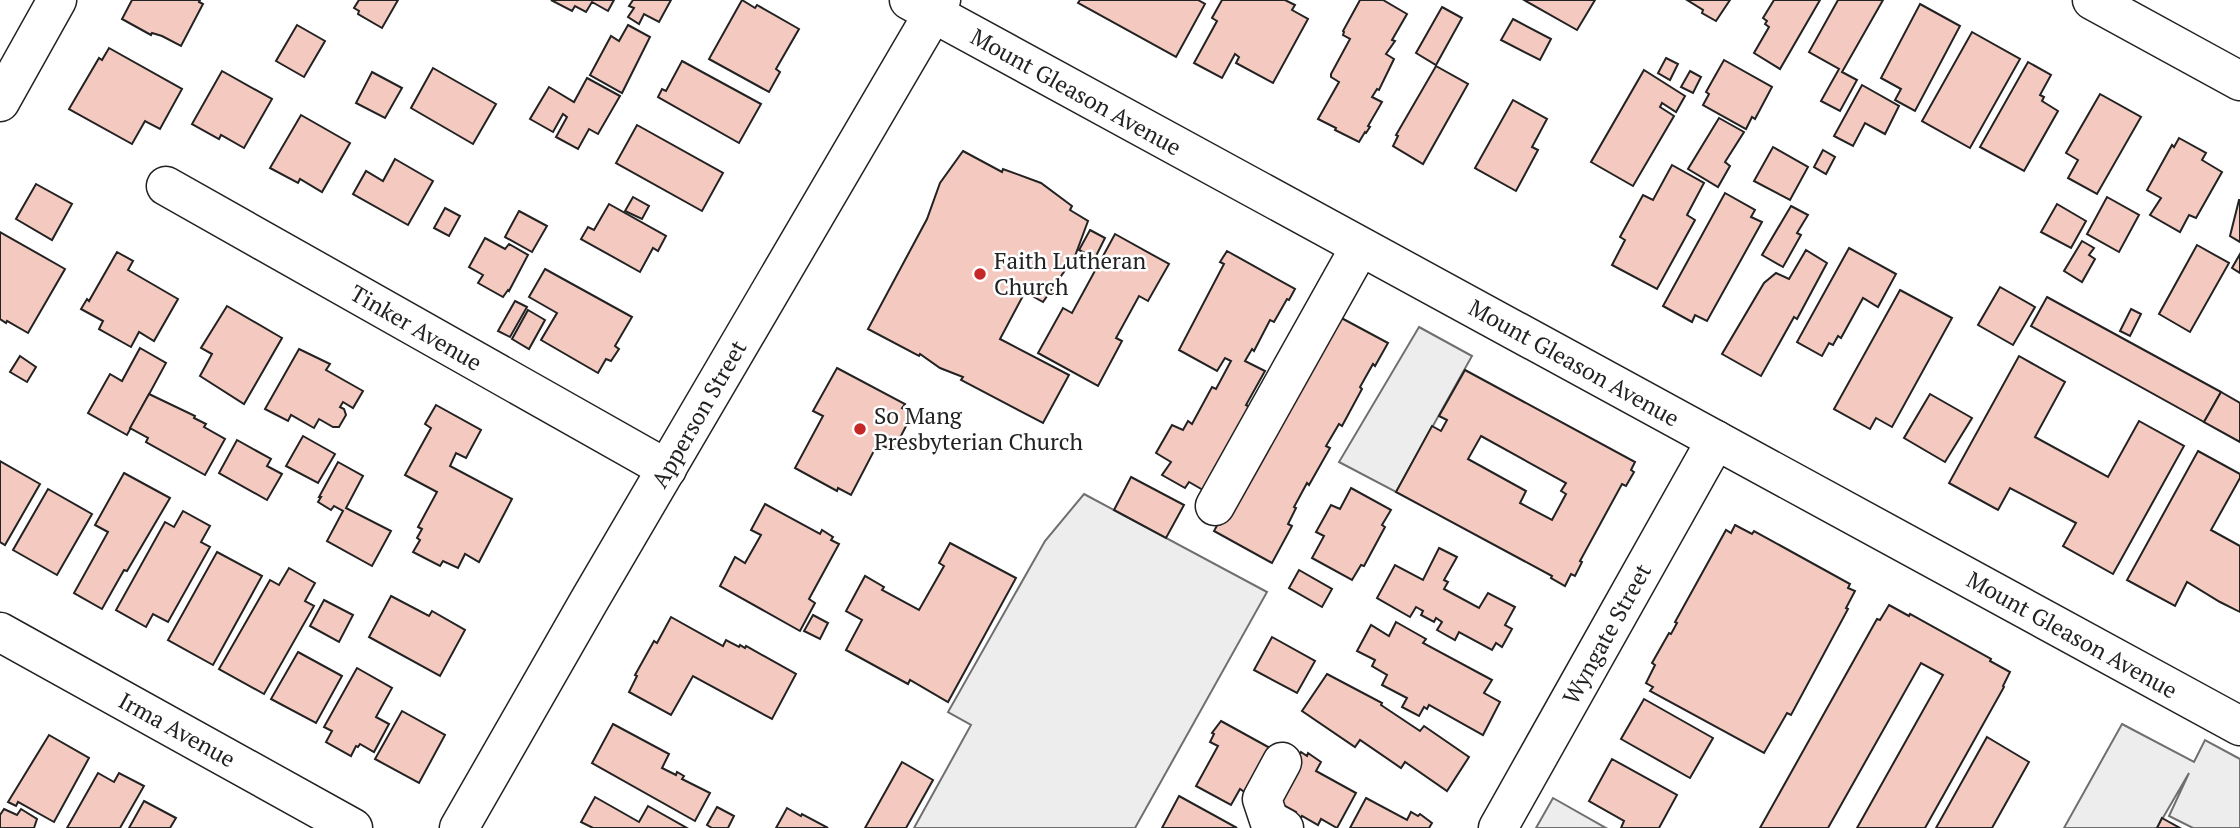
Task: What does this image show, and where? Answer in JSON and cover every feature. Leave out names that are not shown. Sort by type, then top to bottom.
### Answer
[{"type":"street","points":[[0,102],[57,0]]},
{"type":"street","points":[[2092,0],[2240,81]]},
{"type":"street","name":"Mount Gleason Avenue","points":[[928,5],[1360,247],[2240,726]]},
{"type":"street","name":"Apperson Street","points":[[459,828],[667,469],[928,5]]},
{"type":"street","name":"Tinker Avenue","points":[[166,186],[667,469]]},
{"type":"street","points":[[1214,506],[1360,247]]},
{"type":"street","name":"Wyngate Street","points":[[1498,828],[1716,440]]},
{"type":"street","name":"Irma Avenue","points":[[0,632],[353,828]]},
{"type":"street","points":[[1282,762],[1262,799],[1269,820],[1284,828]]},
{"type":"shaded area","points":[[1419,327],[1472,356],[1396,492],[1339,462]]},
{"type":"shaded area","points":[[1084,494],[1267,592],[1135,828],[914,828],[971,725],[948,712],[1045,541]]},
{"type":"shaded area","points":[[2122,724],[2194,762],[2205,740],[2240,759],[2240,828],[2193,828],[2169,816],[2189,773],[2157,828],[2064,828]]},
{"type":"shaded area","points":[[1553,798],[1606,828],[1536,828]]},
{"type":"building","points":[[132,0],[200,0],[203,4],[181,46],[162,36],[151,35],[122,19]]},
{"type":"building","points":[[359,0],[398,0],[382,28],[358,14],[359,11],[354,8]]},
{"type":"building","points":[[551,0],[614,0],[608,11],[592,2],[586,12],[575,6],[572,11]]},
{"type":"building","points":[[633,0],[671,0],[659,22],[644,14],[639,24],[628,17],[634,8],[629,6]]},
{"type":"building","points":[[742,0],[755,8],[757,5],[799,29],[776,69],[780,72],[769,92],[709,59]]},
{"type":"building","points":[[1080,0],[1198,0],[1205,4],[1176,57],[1078,3]]},
{"type":"building","points":[[1222,0],[1285,0],[1295,5],[1292,10],[1308,19],[1273,83],[1236,63],[1239,57],[1235,54],[1222,78],[1194,63],[1217,21],[1212,18]]},
{"type":"building","points":[[1360,0],[1383,0],[1407,14],[1386,54],[1394,59],[1379,90],[1377,89],[1372,97],[1382,102],[1359,142],[1318,119],[1339,82],[1331,77],[1331,74],[1350,39],[1343,35],[1343,31]]},
{"type":"building","points":[[1524,0],[1595,0],[1577,30]]},
{"type":"building","points":[[1687,0],[1730,0],[1716,21]]},
{"type":"building","points":[[1774,0],[1820,0],[1780,69],[1754,53],[1769,27],[1763,18]]},
{"type":"building","points":[[1838,0],[1883,0],[1842,72],[1857,80],[1840,111],[1821,101],[1839,69],[1809,52]]},
{"type":"building","points":[[1920,4],[1960,26],[1915,111],[1895,100],[1901,89],[1881,78]]},
{"type":"building","points":[[1442,7],[1462,18],[1436,65],[1416,53]]},
{"type":"building","points":[[1513,19],[1551,39],[1540,60],[1501,40]]},
{"type":"building","points":[[297,25],[325,41],[304,77],[276,61]]},
{"type":"building","points":[[628,25],[650,37],[622,93],[590,75],[611,36],[619,41]]},
{"type":"building","points":[[1972,32],[2020,59],[1970,148],[1922,121]]},
{"type":"building","points":[[109,48],[182,89],[160,129],[145,121],[132,144],[69,109],[99,58],[102,60]]},
{"type":"building","points":[[1666,58],[1678,64],[1670,80],[1658,73]]},
{"type":"building","points":[[1724,60],[1772,87],[1755,119],[1752,117],[1746,129],[1703,105],[1709,94],[1706,92]]},
{"type":"building","points":[[682,61],[761,104],[739,143],[658,97],[662,89],[666,91]]},
{"type":"building","points":[[2028,62],[2051,75],[2040,95],[2044,97],[2042,101],[2058,111],[2024,171],[1980,147]]},
{"type":"building","points":[[1436,66],[1468,84],[1423,164],[1393,146],[1398,136],[1396,135]]},
{"type":"building","points":[[433,68],[496,104],[473,144],[411,108]]},
{"type":"building","points":[[1644,70],[1685,96],[1676,112],[1662,103],[1660,107],[1674,116],[1633,186],[1591,162]]},
{"type":"building","points":[[222,71],[272,99],[244,148],[221,135],[219,139],[192,124]]},
{"type":"building","points":[[1690,71],[1701,77],[1693,93],[1681,87]]},
{"type":"building","points":[[372,72],[402,88],[385,118],[356,103]]},
{"type":"building","points":[[587,78],[620,96],[598,134],[589,129],[578,149],[556,137],[567,117],[563,114],[553,132],[530,119],[549,87],[574,102]]},
{"type":"building","points":[[1862,85],[1899,106],[1885,134],[1865,123],[1853,146],[1834,136]]},
{"type":"building","points":[[2100,94],[2141,117],[2097,194],[2068,178],[2078,160],[2066,153]]},
{"type":"building","points":[[1513,100],[1547,119],[1532,147],[1538,150],[1516,191],[1475,168]]},
{"type":"building","points":[[301,115],[350,143],[322,192],[300,179],[298,183],[270,168]]},
{"type":"building","points":[[1719,118],[1744,132],[1725,162],[1730,166],[1718,187],[1688,169]]},
{"type":"building","points":[[637,125],[723,173],[702,211],[616,163]]},
{"type":"building","points":[[2179,138],[2206,153],[2202,160],[2222,172],[2196,218],[2189,215],[2180,232],[2150,215],[2161,198],[2147,190],[2172,145],[2174,147]]},
{"type":"building","points":[[1773,147],[1808,167],[1790,200],[1754,181]]},
{"type":"building","points":[[1823,150],[1835,157],[1826,174],[1814,167]]},
{"type":"building","name":"Faith Lutheran Church","points":[[963,151],[1002,172],[1003,169],[1041,183],[1072,206],[1070,210],[1088,221],[1075,256],[1043,302],[1025,292],[1000,339],[1069,375],[1043,423],[961,380],[963,377],[940,368],[920,354],[919,356],[868,329],[927,219],[940,183]]},
{"type":"building","points":[[395,159],[433,181],[408,225],[353,194],[366,171],[383,181]]},
{"type":"building","points":[[1672,165],[1704,183],[1687,215],[1695,220],[1657,289],[1612,265],[1625,240],[1620,237],[1643,195],[1653,200]]},
{"type":"building","points":[[36,184],[72,204],[52,240],[16,219]]},
{"type":"building","points":[[1725,193],[1755,210],[1751,217],[1762,222],[1707,321],[1695,315],[1692,322],[1663,306]]},
{"type":"building","points":[[633,197],[649,206],[642,219],[625,211]]},
{"type":"building","points":[[2107,197],[2139,215],[2119,252],[2087,234]]},
{"type":"building","points":[[2240,200],[2240,242],[2230,236]]},
{"type":"building","points":[[609,204],[666,236],[658,251],[653,248],[640,272],[581,239],[588,227],[594,230]]},
{"type":"building","points":[[2057,204],[2086,221],[2071,248],[2041,232]]},
{"type":"building","points":[[1791,206],[1808,215],[1797,233],[1801,235],[1783,267],[1762,255]]},
{"type":"building","points":[[445,208],[460,216],[449,236],[434,228]]},
{"type":"building","points":[[519,211],[547,226],[532,252],[505,237]]},
{"type":"building","points":[[1090,230],[1105,238],[1095,258],[1079,250]]},
{"type":"building","points":[[0,232],[65,269],[28,333],[0,319]]},
{"type":"building","points":[[1115,234],[1169,264],[1148,301],[1139,296],[1116,338],[1122,341],[1098,386],[1038,353],[1063,308],[1072,313]]},
{"type":"building","points":[[485,238],[505,249],[509,244],[528,255],[503,297],[478,283],[483,275],[469,267]]},
{"type":"building","points":[[2082,241],[2094,248],[2089,255],[2095,259],[2082,282],[2064,271]]},
{"type":"building","points":[[2197,245],[2229,263],[2190,332],[2159,314]]},
{"type":"building","points":[[1849,248],[1896,274],[1878,307],[1863,298],[1841,338],[1838,336],[1833,345],[1829,343],[1822,356],[1797,342]]},
{"type":"building","points":[[1806,250],[1827,263],[1797,319],[1794,317],[1761,376],[1722,354],[1764,283],[1776,273],[1789,279]]},
{"type":"building","points":[[1227,251],[1295,289],[1274,322],[1270,320],[1254,351],[1252,349],[1245,361],[1265,371],[1246,405],[1250,407],[1203,490],[1189,482],[1185,488],[1162,475],[1171,462],[1156,453],[1172,425],[1183,430],[1188,421],[1192,424],[1212,387],[1216,389],[1231,361],[1225,358],[1217,371],[1179,350],[1224,264],[1220,262]]},
{"type":"building","points":[[117,252],[133,261],[128,270],[178,299],[154,341],[139,332],[131,347],[99,329],[103,321],[81,309],[87,299],[89,301]]},
{"type":"building","points":[[2240,254],[2240,273],[2232,268]]},
{"type":"building","points":[[545,269],[632,317],[615,346],[619,349],[611,361],[606,359],[598,373],[541,340],[557,313],[529,297]]},
{"type":"building","points":[[2000,287],[2035,307],[2013,345],[1978,325]]},
{"type":"building","points":[[1900,290],[1952,318],[1892,427],[1876,418],[1870,429],[1834,409]]},
{"type":"building","points":[[2047,297],[2221,392],[2204,422],[2031,326]]},
{"type":"building","points":[[515,301],[527,307],[510,337],[498,331]]},
{"type":"building","points":[[227,306],[282,338],[244,404],[200,376],[212,354],[201,348]]},
{"type":"building","points":[[2131,309],[2141,314],[2130,336],[2120,331]]},
{"type":"building","points":[[528,310],[545,320],[529,349],[512,339]]},
{"type":"building","points":[[1334,314],[1388,343],[1360,387],[1362,389],[1342,426],[1339,424],[1326,446],[1330,448],[1294,507],[1296,508],[1288,524],[1292,526],[1272,563],[1214,531]]},
{"type":"building","points":[[140,348],[166,363],[127,435],[88,413],[110,374],[122,381]]},
{"type":"building","points":[[299,349],[330,364],[326,370],[363,391],[353,408],[343,402],[340,407],[346,415],[339,427],[333,427],[319,419],[314,428],[291,415],[288,421],[265,409]]},
{"type":"building","points":[[20,356],[36,367],[27,382],[10,372]]},
{"type":"building","points":[[2019,356],[2065,382],[2035,437],[2108,477],[2139,421],[2184,446],[2113,574],[2063,546],[2076,523],[2010,488],[1998,510],[1949,483]]},
{"type":"building","name":"So Mang Presbyterian Church","points":[[837,368],[905,404],[902,408],[913,413],[893,451],[878,443],[851,495],[838,488],[837,491],[795,468],[823,416],[813,411]]},
{"type":"building","points":[[1465,370],[1635,462],[1631,470],[1634,472],[1626,486],[1622,484],[1580,561],[1582,562],[1575,576],[1571,574],[1565,586],[1551,578],[1552,576],[1396,492],[1432,426],[1441,431],[1447,420],[1439,416]],"holes":[[[1481,436],[1566,483],[1561,491],[1566,494],[1552,520],[1520,503],[1526,491],[1468,459]]]},
{"type":"building","points":[[2221,392],[2240,403],[2240,442],[2204,422]]},
{"type":"building","points":[[149,394],[195,416],[194,418],[206,424],[204,427],[225,439],[205,475],[146,442],[148,438],[130,428]]},
{"type":"building","points":[[1930,394],[1972,418],[1945,462],[1904,438]]},
{"type":"building","points":[[436,405],[481,430],[466,458],[456,453],[450,466],[512,499],[479,562],[465,554],[458,568],[443,561],[440,566],[413,552],[420,540],[417,538],[422,529],[418,527],[437,492],[405,475],[431,428],[425,424]]},
{"type":"building","points":[[303,436],[335,454],[318,483],[286,466]]},
{"type":"building","points":[[237,440],[271,459],[267,466],[282,474],[267,500],[219,473]]},
{"type":"building","points":[[2198,451],[2240,474],[2211,530],[2240,546],[2240,612],[2187,582],[2175,606],[2127,580]]},
{"type":"building","points":[[0,461],[40,484],[5,545],[0,542]]},
{"type":"building","points":[[338,462],[363,476],[346,508],[391,531],[372,566],[327,541],[343,511],[334,506],[331,510],[318,502]]},
{"type":"building","points":[[124,473],[170,498],[102,609],[74,593],[108,532],[95,525]]},
{"type":"building","points":[[1131,477],[1184,505],[1166,538],[1114,510]]},
{"type":"building","points":[[1351,488],[1391,510],[1364,566],[1361,565],[1352,580],[1312,558],[1324,536],[1316,532],[1331,505],[1340,509]]},
{"type":"building","points":[[48,489],[92,514],[57,575],[13,550]]},
{"type":"building","points":[[765,504],[820,534],[822,530],[839,544],[809,599],[815,603],[800,631],[720,586],[735,557],[745,563],[761,535],[751,530]]},
{"type":"building","points":[[183,511],[210,526],[201,542],[210,547],[168,622],[153,614],[146,627],[116,610],[165,522],[174,527]]},
{"type":"building","points":[[1735,525],[1752,534],[1754,531],[1850,584],[1848,588],[1855,591],[1791,715],[1787,713],[1764,753],[1650,691],[1653,687],[1646,683],[1655,665],[1652,663],[1669,633],[1671,634],[1726,530],[1731,533]]},
{"type":"building","points":[[950,543],[1016,578],[948,702],[910,680],[908,684],[846,650],[862,620],[846,611],[865,576],[884,587],[882,590],[919,610],[944,566],[939,563]]},
{"type":"building","points":[[1439,548],[1457,557],[1444,580],[1448,582],[1444,589],[1479,608],[1488,593],[1515,607],[1505,625],[1512,629],[1502,647],[1496,643],[1492,650],[1459,632],[1455,640],[1437,630],[1442,622],[1436,618],[1434,622],[1421,615],[1423,611],[1416,607],[1410,617],[1377,598],[1395,565],[1423,580]]},
{"type":"building","points":[[217,552],[262,576],[213,665],[168,640]]},
{"type":"building","points":[[289,568],[315,583],[305,601],[314,606],[264,694],[219,669],[270,580],[279,585]]},
{"type":"building","points":[[1299,570],[1332,589],[1322,607],[1289,588]]},
{"type":"building","points":[[391,596],[429,616],[432,611],[465,630],[440,676],[369,637]]},
{"type":"building","points":[[324,600],[353,615],[339,642],[310,626]]},
{"type":"building","points":[[1889,605],[1909,616],[1910,614],[2010,672],[1925,828],[1857,828],[1943,675],[1921,663],[1828,828],[1760,828],[1877,619],[1880,620]]},
{"type":"building","points":[[813,615],[828,623],[820,639],[804,631]]},
{"type":"building","points":[[671,617],[723,646],[726,640],[739,647],[746,646],[796,674],[772,719],[693,676],[671,715],[629,692],[654,641],[657,643]]},
{"type":"building","points":[[1396,622],[1426,639],[1423,643],[1492,680],[1484,693],[1500,702],[1483,735],[1429,705],[1427,709],[1424,707],[1419,716],[1402,707],[1407,698],[1382,685],[1387,675],[1372,666],[1375,660],[1357,651],[1371,625],[1389,636]]},
{"type":"building","points":[[1272,637],[1315,661],[1297,693],[1254,670]]},
{"type":"building","points":[[298,652],[342,676],[316,723],[271,699]]},
{"type":"building","points":[[357,668],[392,688],[376,717],[389,724],[374,752],[360,744],[351,756],[326,742],[332,731],[324,727]]},
{"type":"building","points":[[1327,674],[1382,703],[1381,705],[1420,731],[1424,726],[1469,757],[1447,791],[1405,762],[1401,768],[1360,740],[1355,747],[1302,711]]},
{"type":"building","points":[[1644,699],[1713,738],[1690,778],[1621,739]]},
{"type":"building","points":[[402,711],[445,735],[419,783],[375,759]]},
{"type":"building","points":[[1221,721],[1270,748],[1246,793],[1240,789],[1231,805],[1196,786],[1218,746],[1210,742],[1214,734],[1212,733]]},
{"type":"building","points":[[613,724],[669,754],[662,768],[676,775],[677,772],[684,776],[682,779],[710,793],[695,821],[592,763]]},
{"type":"building","points":[[49,735],[89,758],[54,822],[18,802],[16,806],[8,802]]},
{"type":"building","points":[[1987,737],[2029,762],[1992,828],[1936,828]]},
{"type":"building","points":[[1301,752],[1307,756],[1308,753],[1321,762],[1316,771],[1356,793],[1337,828],[1321,819],[1318,825],[1302,816],[1301,818],[1295,815],[1296,812],[1274,800]]},
{"type":"building","points":[[1612,759],[1677,795],[1659,828],[1621,828],[1624,821],[1589,801]]},
{"type":"building","points":[[902,762],[933,780],[906,828],[865,828]]},
{"type":"building","points":[[98,773],[114,782],[119,773],[144,786],[120,828],[67,828]]},
{"type":"building","points":[[1179,796],[1237,828],[1162,828]]},
{"type":"building","points":[[595,797],[639,822],[648,806],[687,828],[593,828],[581,822]]},
{"type":"building","points":[[1366,798],[1407,820],[1411,812],[1418,816],[1420,814],[1432,823],[1429,828],[1350,828]]},
{"type":"building","points":[[144,801],[176,818],[170,828],[129,828]]},
{"type":"building","points":[[717,807],[734,816],[728,828],[712,828],[707,825]]},
{"type":"building","points":[[787,808],[801,816],[802,814],[828,828],[776,828]]},
{"type":"building","points":[[4,809],[17,815],[21,809],[37,819],[34,828],[0,828],[0,815]]},
{"type":"building","points":[[2162,818],[2180,828],[2157,828]]},
{"type":"place","name":"Faith Lutheran Church","points":[[980,274]]},
{"type":"place","name":"So Mang Presbyterian Church","points":[[860,429]]}]
